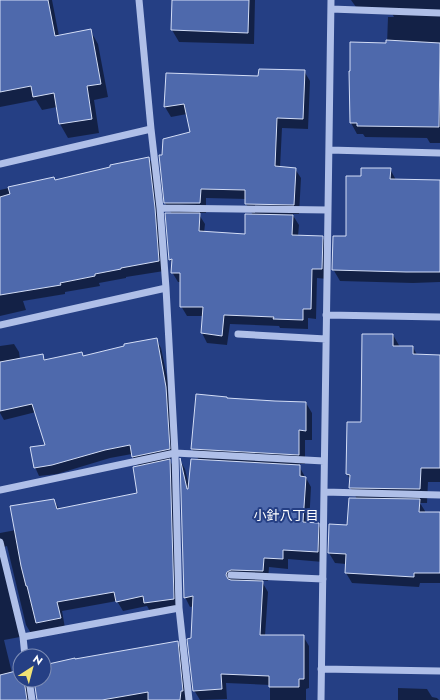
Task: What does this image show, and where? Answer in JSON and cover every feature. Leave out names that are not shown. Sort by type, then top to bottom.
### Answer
[{"type":"street","points":[[139,0],[160,208],[166,288],[175,453],[179,608],[189,700]]},
{"type":"street","points":[[321,700],[331,0]]},
{"type":"street","points":[[331,9],[440,13]]},
{"type":"street","points":[[0,164],[151,129]]},
{"type":"street","points":[[329,150],[440,153]]},
{"type":"street","points":[[160,208],[328,210]]},
{"type":"street","points":[[0,326],[166,288]]},
{"type":"street","points":[[326,315],[440,317]]},
{"type":"street","points":[[238,334],[326,339]]},
{"type":"street","points":[[0,490],[175,453],[324,461]]},
{"type":"street","points":[[324,492],[440,495]]},
{"type":"street","points":[[0,542],[24,648]]},
{"type":"street","points":[[231,575],[323,578]]},
{"type":"street","points":[[22,637],[179,608]]},
{"type":"street","points":[[321,669],[440,671]]},
{"type":"street","points":[[30,688],[32,700]]},
{"type":"building","points":[[0,0],[48,0],[55,36],[91,29],[101,84],[87,86],[92,119],[59,124],[54,93],[33,97],[31,86],[0,92]]},
{"type":"building","points":[[172,0],[249,0],[248,33],[171,30]]},
{"type":"building","points":[[386,40],[440,43],[439,127],[357,126],[357,123],[350,123],[350,42],[386,43]]},
{"type":"building","points":[[259,69],[305,70],[303,119],[277,118],[275,166],[296,168],[294,205],[245,204],[245,190],[201,189],[200,203],[164,203],[159,155],[162,155],[163,139],[190,132],[184,104],[164,107],[166,73],[258,76]]},
{"type":"building","points":[[149,157],[159,261],[95,274],[95,276],[60,283],[61,285],[0,295],[0,197],[10,194],[8,187],[54,177],[55,180],[110,167],[110,165]]},
{"type":"building","points":[[361,168],[391,168],[390,179],[440,180],[440,272],[332,270],[333,236],[346,236],[346,176],[361,176]]},
{"type":"building","points":[[165,213],[200,213],[199,231],[245,234],[245,214],[293,215],[292,235],[323,236],[322,269],[312,269],[311,309],[303,309],[303,320],[224,315],[222,336],[201,333],[203,307],[180,307],[180,273],[171,273],[172,259],[169,260]]},
{"type":"building","points":[[362,334],[393,334],[393,346],[413,346],[413,354],[440,355],[440,468],[421,468],[420,489],[349,488],[350,475],[346,474],[347,422],[361,422]]},
{"type":"building","points":[[157,338],[166,387],[170,449],[132,457],[130,445],[105,450],[52,465],[34,468],[30,447],[45,445],[32,404],[0,411],[0,362],[43,354],[44,360],[82,352],[83,356],[124,346],[124,344]]},
{"type":"building","points":[[196,394],[227,398],[306,402],[306,431],[299,430],[299,455],[191,449]]},
{"type":"building","points":[[180,458],[187,489],[191,459],[300,465],[300,476],[306,477],[303,522],[319,523],[318,552],[283,550],[283,559],[264,558],[263,571],[231,570],[227,572],[226,575],[228,579],[231,580],[263,581],[260,635],[304,635],[304,679],[299,679],[299,687],[269,687],[269,676],[221,674],[222,689],[193,691],[187,639],[191,638],[193,596],[184,598]]},
{"type":"building","points":[[170,459],[174,599],[144,603],[143,596],[116,602],[114,592],[57,602],[61,618],[36,623],[21,566],[10,506],[54,499],[57,509],[137,493],[133,467]]},
{"type":"building","points":[[349,498],[420,499],[419,512],[440,512],[440,573],[414,573],[414,577],[345,573],[346,554],[328,553],[329,524],[347,525]]},
{"type":"building","points":[[178,641],[183,691],[181,691],[180,700],[148,700],[148,692],[102,700],[37,700],[35,688],[52,688],[52,663]]},
{"type":"building","points":[[12,672],[12,688],[25,688],[27,700],[0,700],[0,675]]},
{"type":"district","name":"小針八丁目","points":[[286,515]]}]
